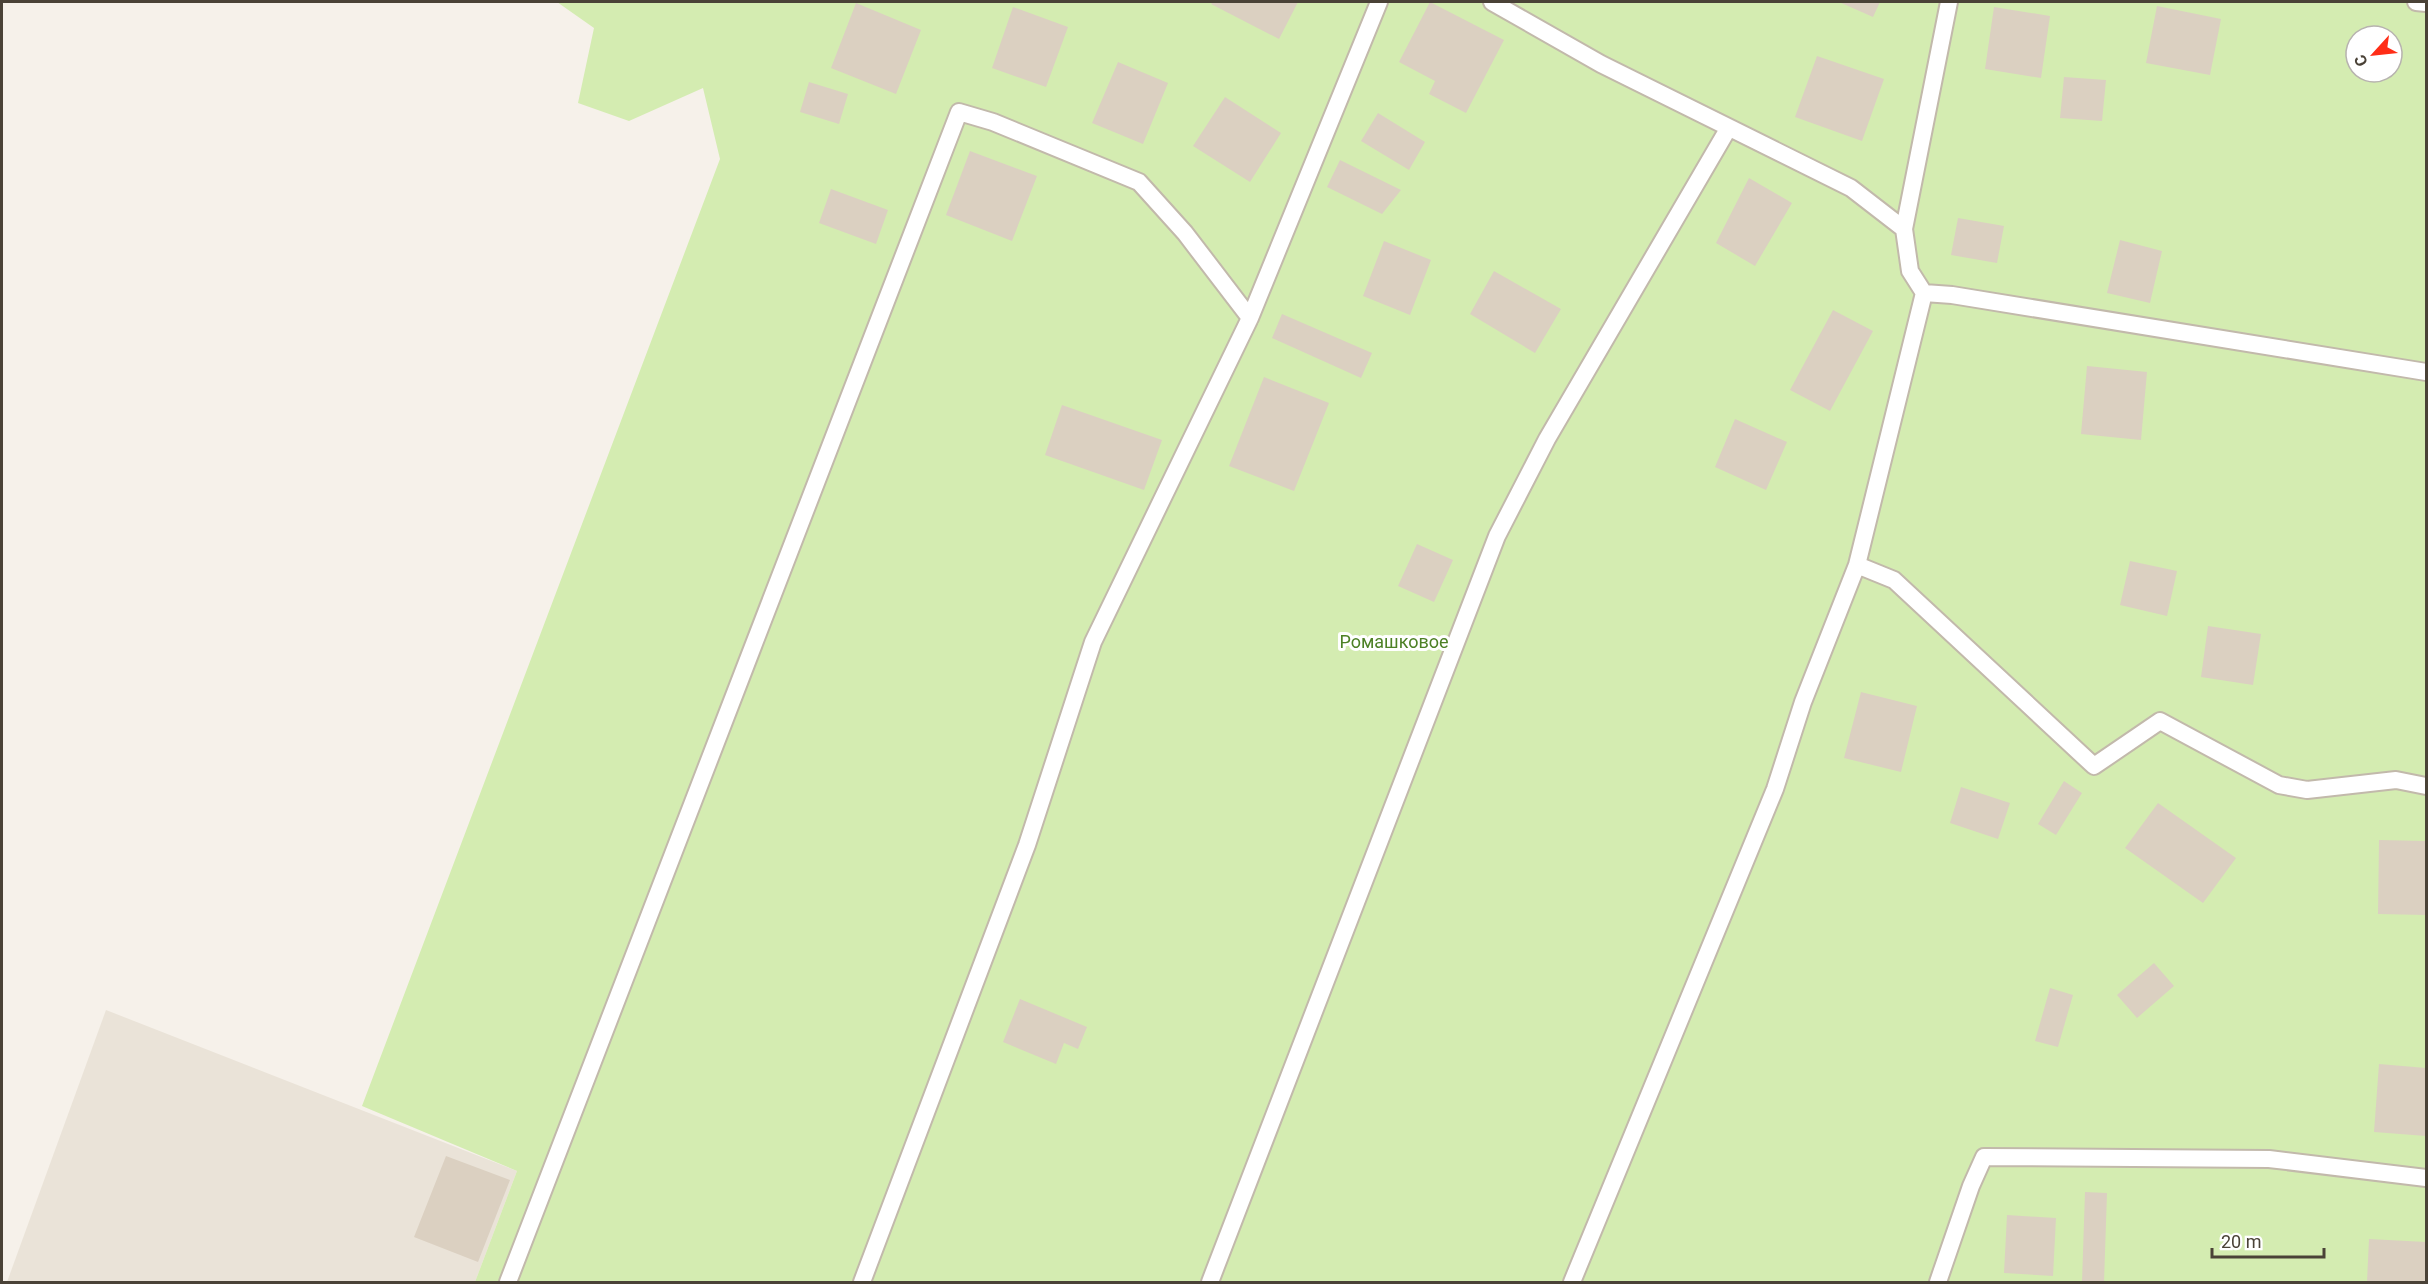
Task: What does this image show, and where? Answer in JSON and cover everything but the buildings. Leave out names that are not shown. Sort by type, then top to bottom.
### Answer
[{"type":"lane","points":[[862,1282],[1027,845],[1093,642],[1250,318],[1379,2]]},
{"type":"lane","points":[[1492,2],[1600,64],[1851,188],[1904,229]]},
{"type":"lane","points":[[1572,1282],[1775,789],[1803,702],[1857,565],[1924,293],[1910,271],[1904,229],[1949,2]]},
{"type":"lane","points":[[2416,2],[2427,3]]},
{"type":"lane","points":[[508,1282],[959,112],[993,122],[1139,182],[1185,233],[1250,318]]},
{"type":"lane","points":[[1210,1282],[1497,536],[1547,439],[1728,129]]},
{"type":"lane","points":[[1924,293],[1964,297],[2427,372]]},
{"type":"lane","points":[[1857,565],[1894,580],[2094,766],[2160,721],[2279,785],[2307,790],[2396,780],[2427,786]]},
{"type":"lane","points":[[1938,1282],[1971,1186],[1984,1157],[2268,1159],[2427,1178]]},
{"type":"shaded area","points":[[106,1010],[517,1171],[475,1282],[7,1282]]},
{"type":"green space","name":"Ромашковое","points":[[557,2],[2426,2],[2426,1282],[475,1282],[517,1171],[362,1106],[720,159],[703,88],[629,121],[578,103],[594,28]]}]
